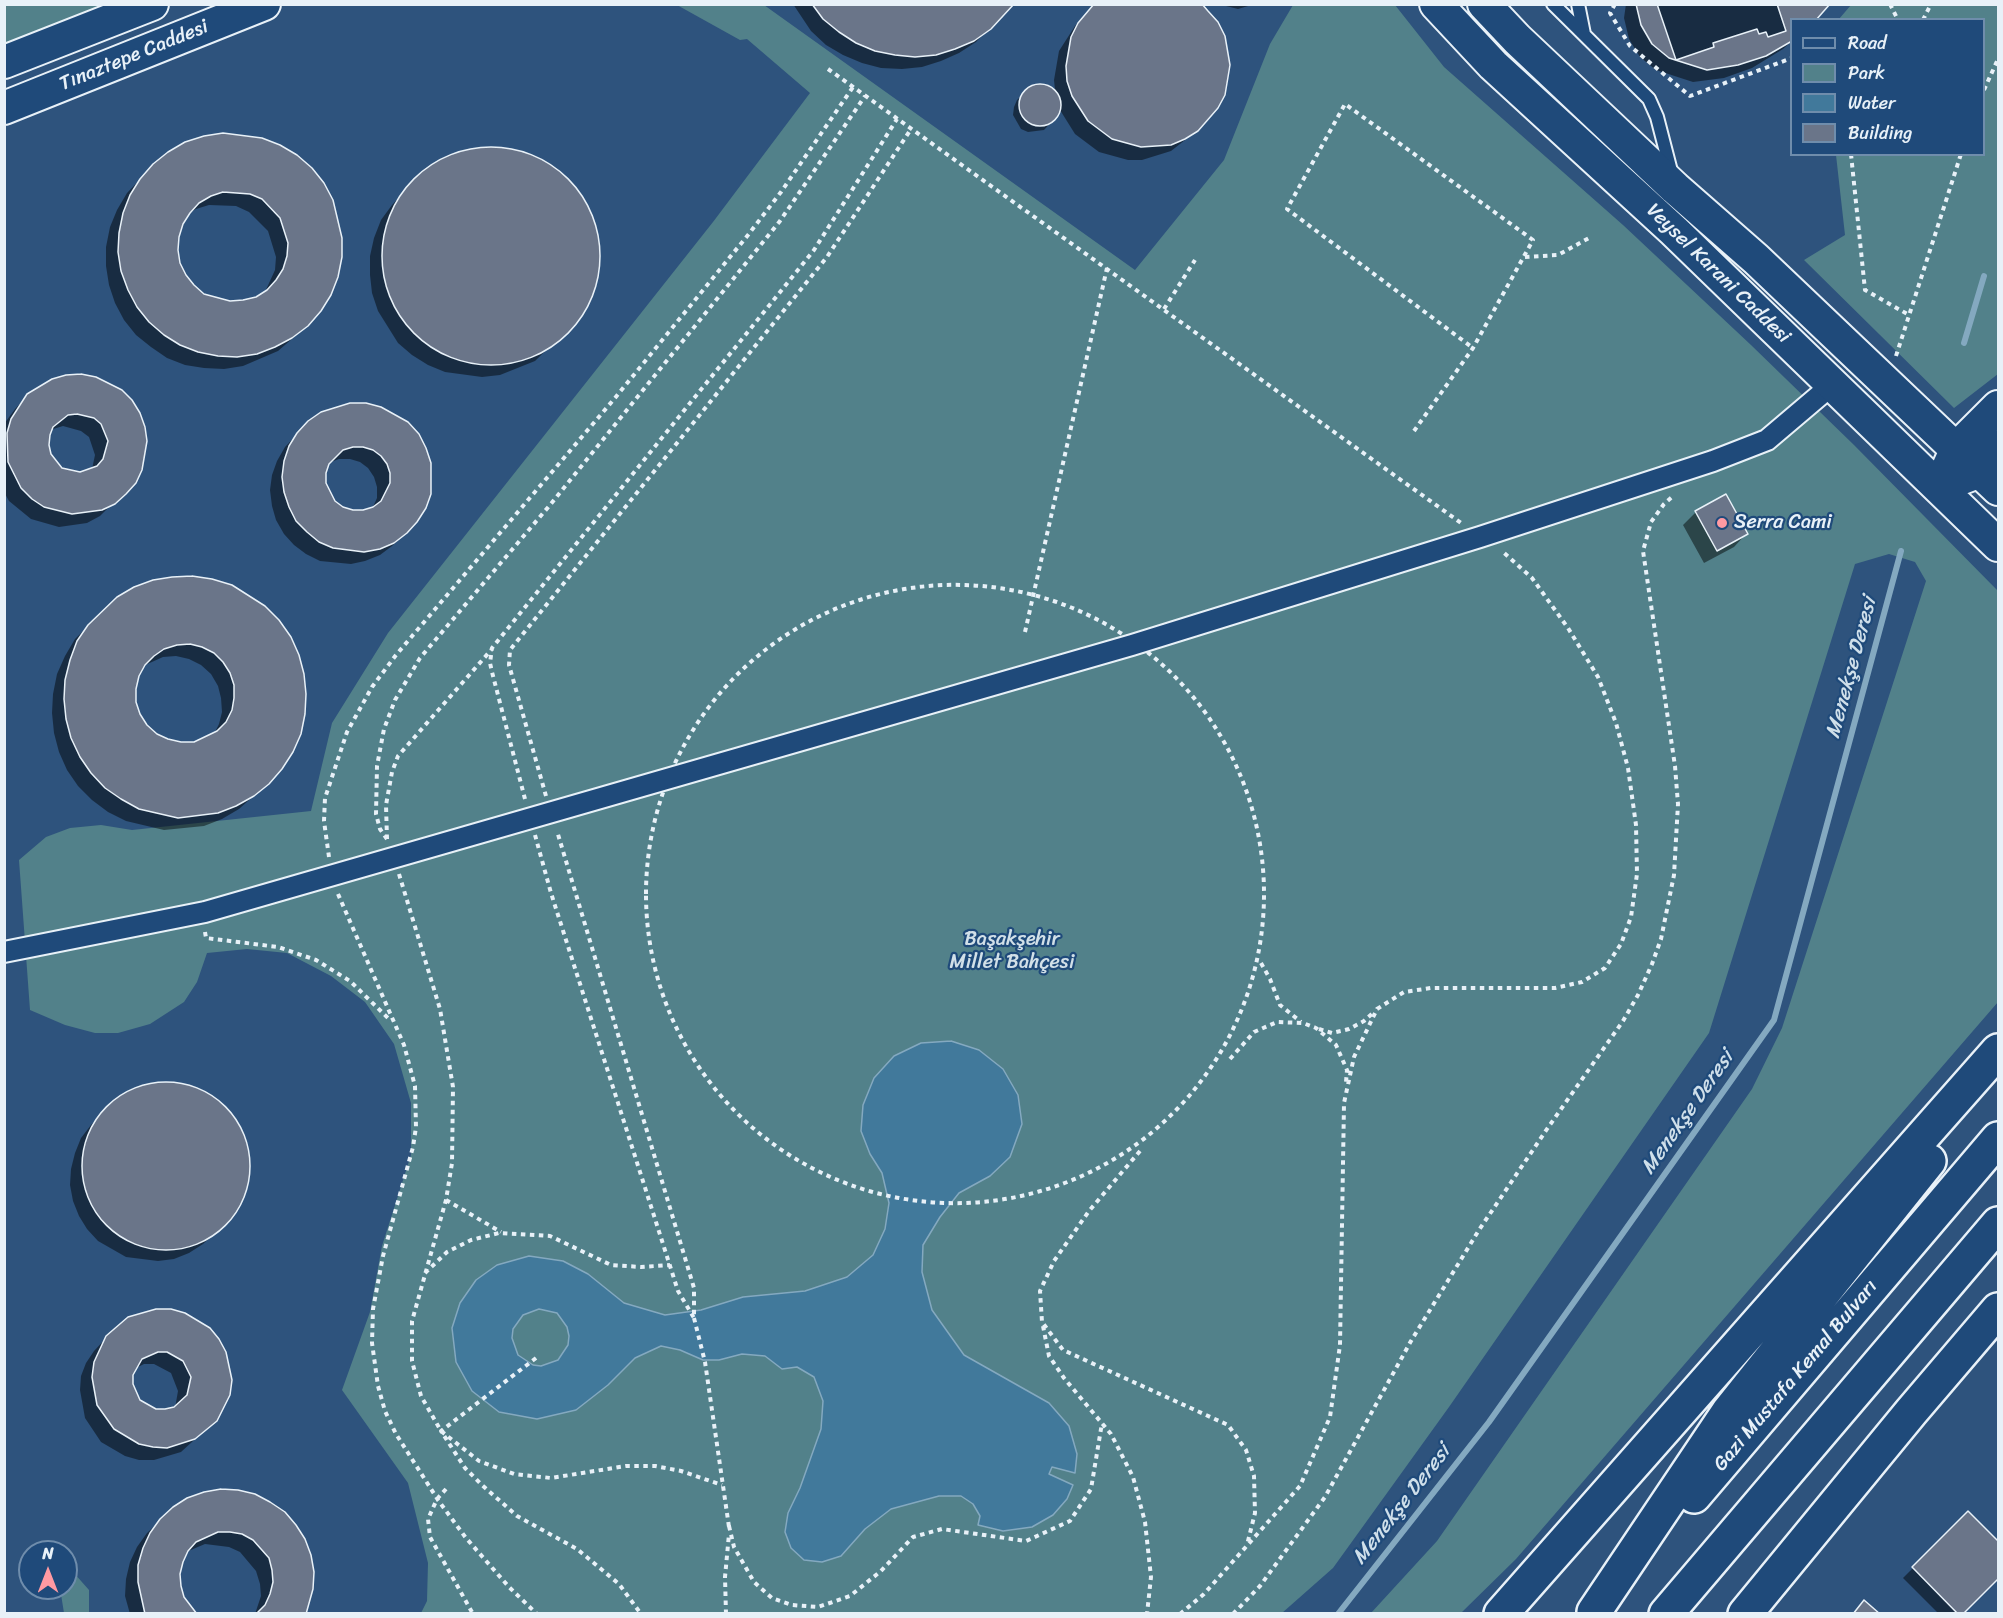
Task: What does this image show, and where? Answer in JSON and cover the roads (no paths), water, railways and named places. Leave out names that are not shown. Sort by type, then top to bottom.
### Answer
[{"type":"highway","points":[[1501,1614],[1998,1051]]},
{"type":"highway","points":[[1594,1613],[1729,1411],[1998,1074]]},
{"type":"highway","name":"Gazi Mustafa Kemal Bulvarı","points":[[1594,1613],[1998,1139]]},
{"type":"highway","points":[[1666,1614],[1998,1224]]},
{"type":"highway","points":[[1745,1614],[1998,1310]]},
{"type":"street","name":"Tınaztepe Caddesi","points":[[4,62],[152,4]]},
{"type":"street","name":"Tınaztepe Caddesi","points":[[4,108],[264,4]]},
{"type":"street","name":"Veysel Karani Caddesi","points":[[1437,4],[1492,65],[1674,231],[1998,545]]},
{"type":"street","name":"Veysel Karani Caddesi","points":[[1484,4],[1517,39],[1675,188],[1756,259],[1957,448],[1992,469]]},
{"type":"street","points":[[4,952],[200,913],[332,875],[391,849],[551,812],[1132,645],[1480,537],[1702,464],[1767,440],[1833,384]]},
{"type":"street","points":[[1939,487],[1957,448],[1998,408]]},
{"type":"street","points":[[1939,487],[1992,469]]},
{"type":"lane","points":[[1553,4],[1648,99],[1657,117],[1675,188]]},
{"type":"lane","points":[[1578,4],[1584,34]]},
{"type":"water","points":[[951,1041],[979,1050],[1003,1069],[1018,1095],[1022,1124],[1010,1157],[990,1176],[959,1193],[940,1217],[923,1245],[922,1272],[932,1310],[964,1355],[1049,1403],[1069,1426],[1077,1454],[1075,1473],[1052,1467],[1049,1474],[1073,1485],[1067,1499],[1053,1515],[1032,1527],[1003,1531],[978,1525],[980,1516],[973,1504],[961,1496],[939,1496],[891,1509],[865,1529],[841,1556],[822,1562],[804,1560],[791,1548],[785,1532],[788,1513],[800,1488],[821,1429],[823,1401],[814,1377],[797,1367],[782,1369],[765,1356],[742,1354],[719,1360],[703,1360],[680,1350],[661,1346],[635,1358],[608,1385],[576,1410],[537,1419],[499,1412],[472,1391],[456,1362],[452,1328],[460,1303],[476,1280],[497,1265],[529,1256],[563,1261],[588,1274],[624,1303],[665,1315],[701,1310],[743,1297],[805,1291],[847,1277],[873,1255],[885,1229],[889,1203],[882,1173],[870,1154],[861,1131],[863,1105],[874,1078],[894,1056],[921,1043]],"holes":[[[539,1309],[557,1313],[567,1327],[569,1336],[568,1345],[558,1360],[541,1366],[533,1365],[518,1355],[512,1338],[513,1329],[523,1315]]]},
{"type":"waterway","name":"Menekşe Deresi","points":[[1964,343],[1984,276]]},
{"type":"waterway","name":"Menekşe Deresi","points":[[1338,1614],[1489,1422],[1774,1020],[1901,551]]},
{"type":"place","name":"Serra Cami","points":[[1722,523]]},
{"type":"park label","name":"Başakşehir Millet Bahçesi","points":[[1012,952]]}]
